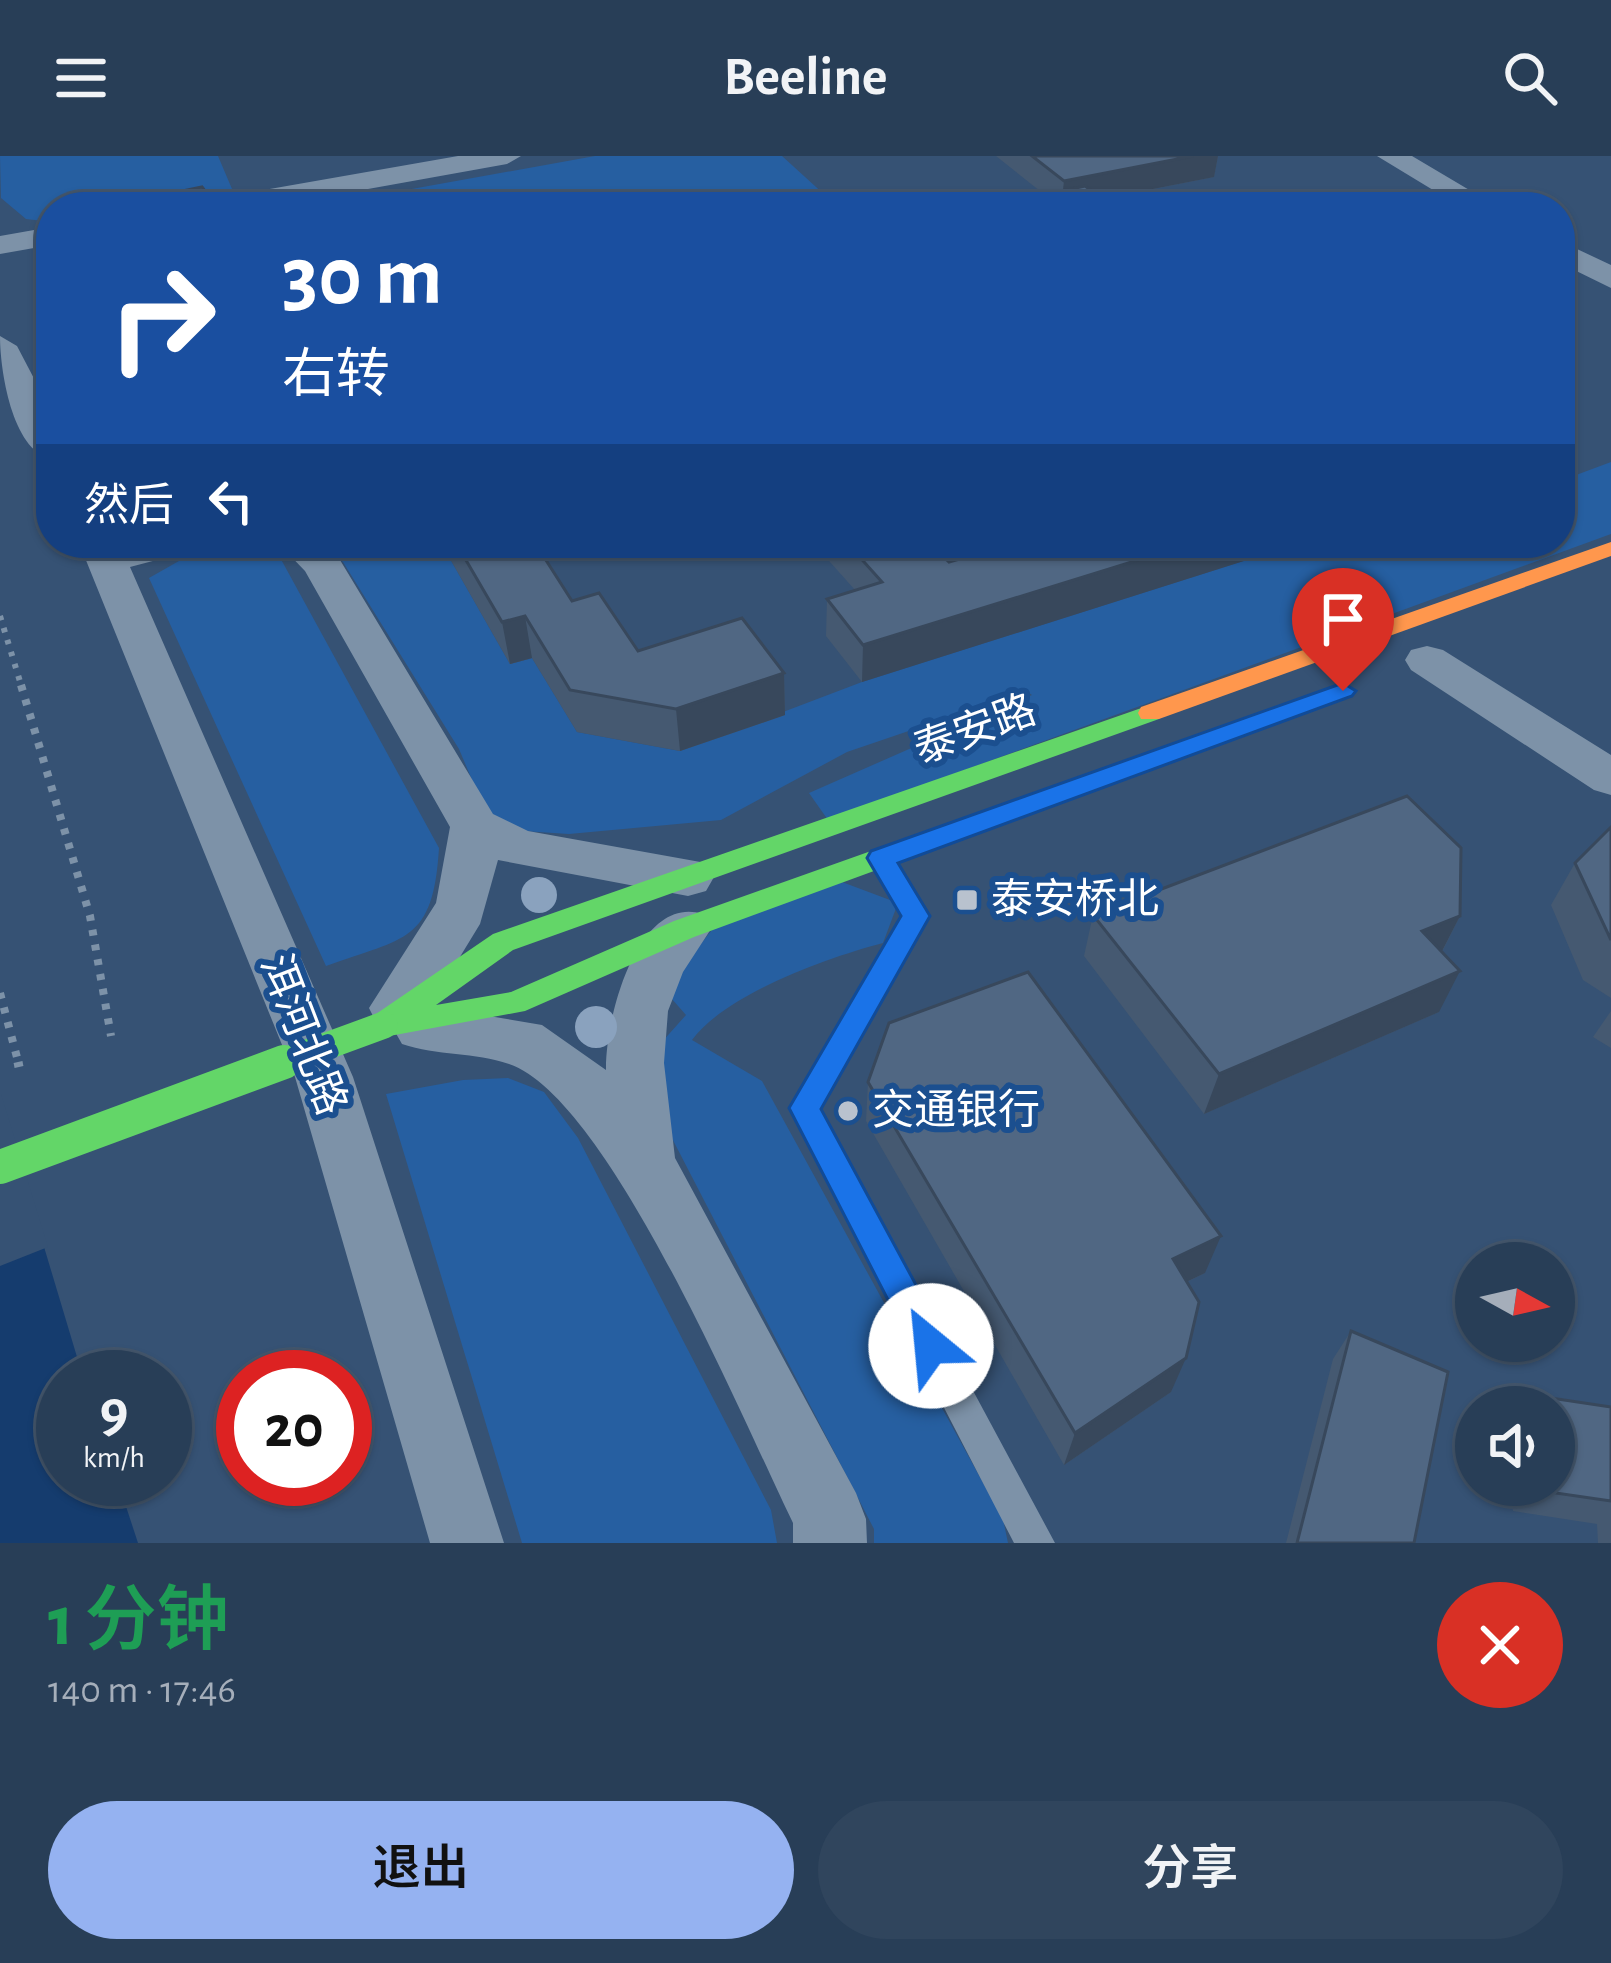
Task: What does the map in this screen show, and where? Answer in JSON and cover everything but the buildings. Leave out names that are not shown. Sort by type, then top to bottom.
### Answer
[{"type":"main road","name":"泰安路","points":[[0,1167],[384,1025],[515,1003],[686,903],[1611,549]]},
{"type":"main road","name":"泰安路","points":[[384,1025],[503,943],[881,858],[1121,771]]},
{"type":"street","points":[[303,192],[507,156]]},
{"type":"street","points":[[1391,156],[1456,192]]},
{"type":"street","points":[[0,245],[36,239]]},
{"type":"street","points":[[1575,258],[1611,278]]},
{"type":"street","points":[[0,346],[36,418]]},
{"type":"street","name":"洱河北路","points":[[106,558],[324,1077],[466,1543]]},
{"type":"street","points":[[316,558],[475,827],[474,875],[460,916],[384,1025]]},
{"type":"street","points":[[1434,658],[1611,778]]},
{"type":"street","points":[[475,827],[518,848],[686,903],[651,970],[631,1052],[648,1167]]},
{"type":"street","points":[[384,1025],[465,1030],[522,1042],[564,1067],[604,1105],[648,1167],[830,1519],[830,1543]]},
{"type":"lane","points":[[881,858],[916,916],[805,1108],[1035,1543]]},
{"type":"path","points":[[0,616],[90,916],[111,1036]]},
{"type":"path","points":[[0,656],[11,653]]},
{"type":"path","points":[[0,993],[19,1067]]},
{"type":"shaded area","points":[[0,156],[218,156],[233,192],[36,192],[36,220],[26,219],[1,198]]},
{"type":"shaded area","points":[[595,156],[782,156],[822,192],[395,192]]},
{"type":"shaded area","points":[[1611,462],[1611,534],[1575,547],[1575,475]]},
{"type":"shaded area","points":[[184,558],[280,558],[439,848],[430,902],[410,932],[326,966],[149,578]]},
{"type":"shaded area","points":[[339,558],[450,558],[510,664],[532,658],[577,732],[680,751],[862,682],[1253,558],[1545,558],[828,820],[809,793],[1032,695],[1026,691],[847,752],[721,820],[569,834],[507,830],[483,806],[459,749]]},
{"type":"shaded area","points":[[842,882],[898,903],[883,943],[806,968],[752,993],[692,1040],[762,1081],[1003,1519],[1008,1543],[874,1543],[874,1529],[661,1117],[661,1043],[686,1015],[664,990],[715,926]]},
{"type":"shaded area","points":[[508,1078],[544,1092],[578,1138],[771,1510],[777,1543],[522,1543],[386,1094],[463,1080]]},
{"type":"shaded area","points":[[0,1100],[75,1350],[36,1350],[36,1506],[126,1506],[138,1543],[0,1543]]},
{"type":"pier","points":[[0,1095],[48,1247],[0,1266]]},
{"type":"traffic: fast","points":[[384,1025],[503,942],[1150,713]]},
{"type":"traffic: fast","points":[[405,1022],[515,1003],[684,929],[1105,777]]},
{"type":"traffic: fast","points":[[0,1167],[384,1025]]},
{"type":"traffic: slow","points":[[1150,713],[1611,549]]},
{"type":"place","name":"泰安桥北","points":[[967,900]]},
{"type":"place","name":"交通银行","points":[[848,1111]]},
{"type":"route","points":[[931,1346],[805,1108],[916,916],[881,858],[1343,691]]}]
